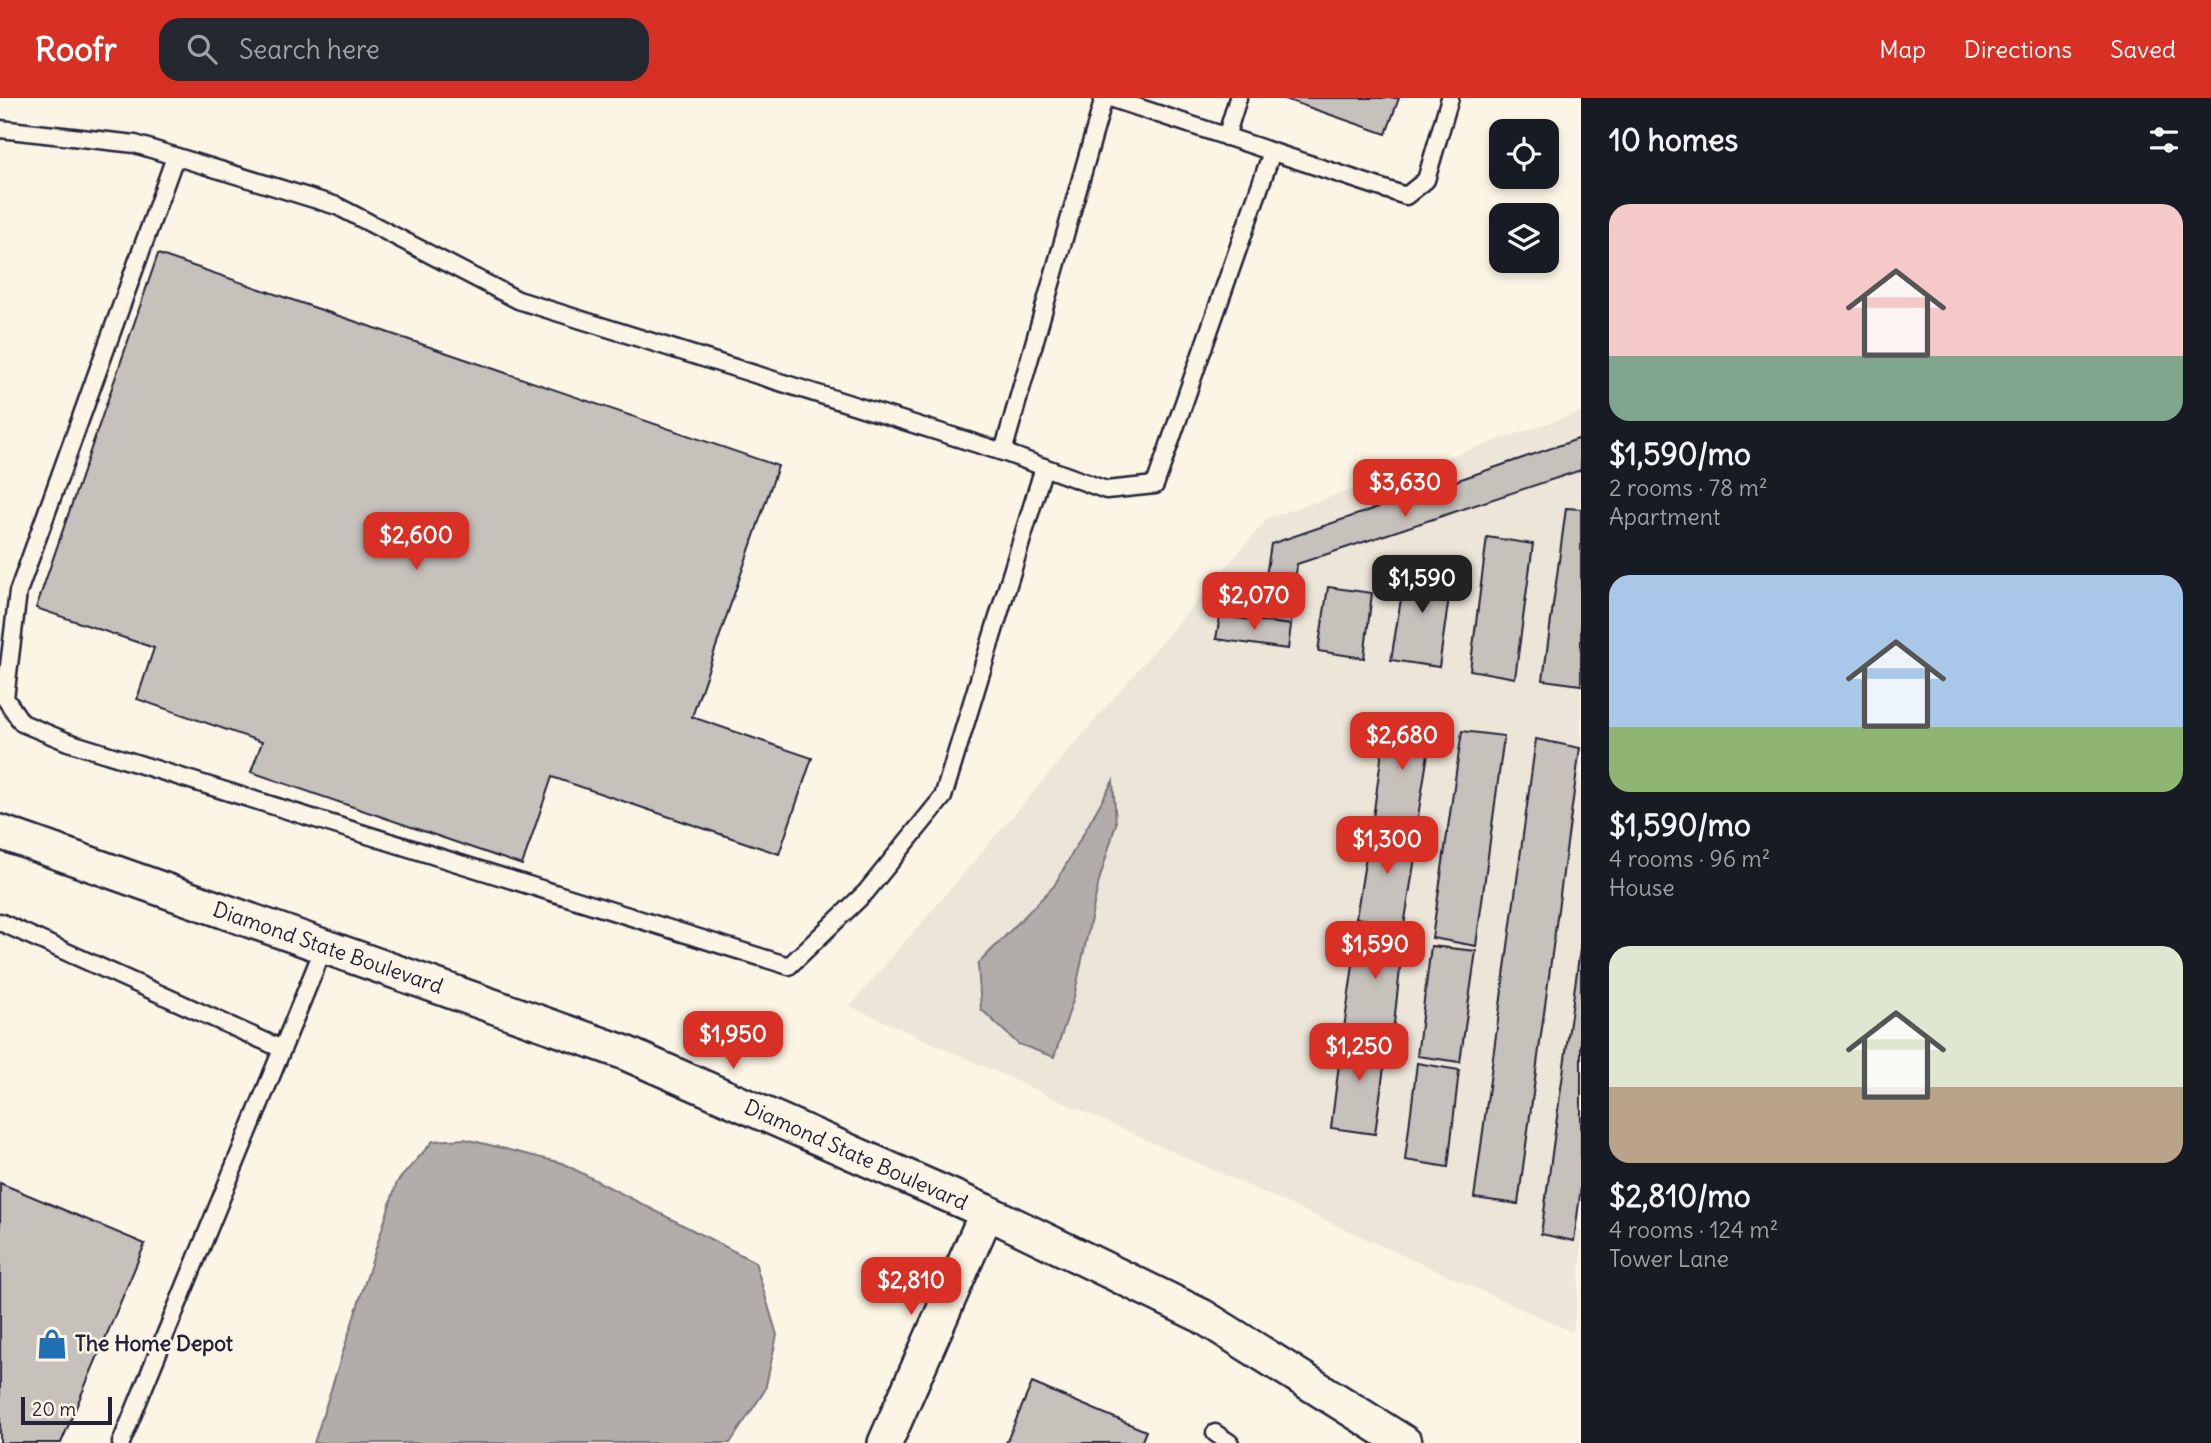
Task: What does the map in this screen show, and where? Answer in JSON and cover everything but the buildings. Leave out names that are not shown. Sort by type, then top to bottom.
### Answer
[{"type":"street","name":"Diamond State Boulevard","points":[[0,832],[624,1052],[987,1212],[1202,1316],[1405,1443]]},
{"type":"street","points":[[885,1443],[987,1212]]},
{"type":"lane","points":[[1003,452],[1104,98]]},
{"type":"lane","points":[[1110,98],[1406,196],[1426,180],[1450,98]]},
{"type":"lane","points":[[1226,137],[1238,98]]},
{"type":"lane","points":[[0,129],[135,144],[337,206],[518,300],[1003,452],[1106,490],[1155,485],[1272,152]]},
{"type":"lane","points":[[175,157],[18,592],[5,698],[22,723],[68,742],[789,966],[866,892],[943,797],[1044,467]]},
{"type":"lane","points":[[0,922],[282,1049]]},
{"type":"lane","points":[[121,1443],[324,947]]},
{"type":"lane","points":[[1215,1433],[1230,1443]]},
{"type":"shaded area","points":[[1581,412],[1581,1187],[1575,1229],[1581,1230],[1581,1263],[1573,1332],[850,1006],[1268,518]]},
{"type":"shaded area","points":[[1113,781],[1116,824],[1099,881],[1074,997],[1054,1057],[1018,1044],[981,1009],[978,964],[1054,886]]},
{"type":"shaded area","points":[[465,1139],[562,1163],[755,1262],[777,1335],[765,1390],[730,1443],[314,1443],[397,1182],[433,1141]]},
{"type":"place","name":"The Home Depot","points":[[52,1344]]}]
